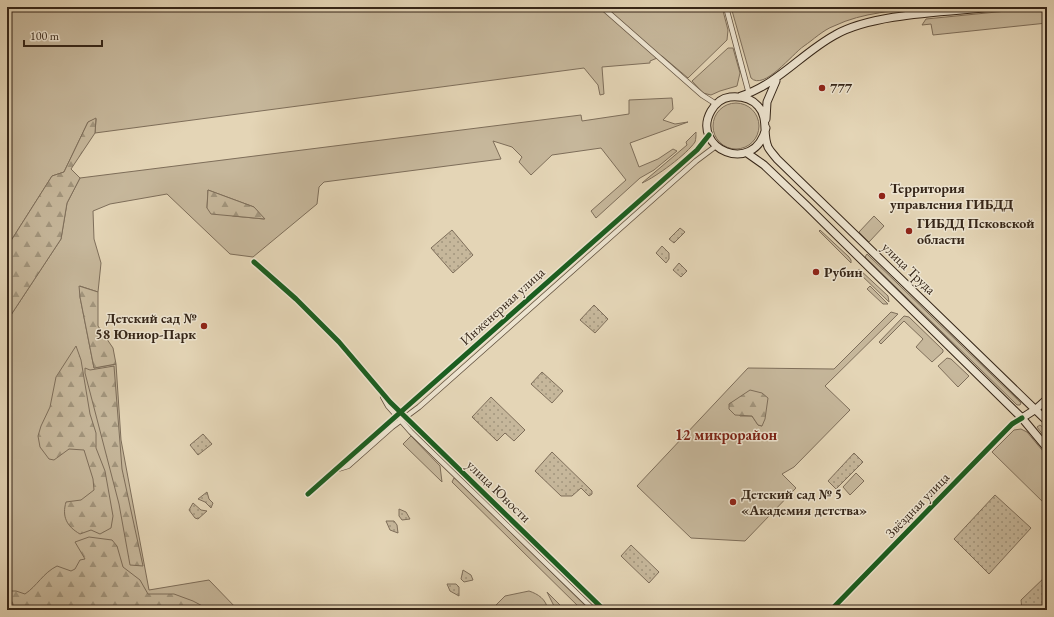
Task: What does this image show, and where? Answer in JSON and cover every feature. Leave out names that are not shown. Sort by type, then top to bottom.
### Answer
[{"type":"main road","points":[[777,79],[767,102],[766,125],[760,143],[747,153],[740,154],[727,153],[716,146],[709,135],[708,121],[709,114],[716,104],[729,97],[749,94],[777,79],[816,47],[834,35],[852,27],[905,16],[994,7]]},
{"type":"main road","points":[[741,96],[758,105],[763,113],[766,125]]},
{"type":"main road","name":"улица Труда","points":[[766,125],[768,147],[777,159],[1047,421]]},
{"type":"main road","name":"улица Труда","points":[[747,153],[764,165],[807,206],[1022,418],[1047,448]]},
{"type":"main road","name":"Звёздная улица","points":[[1022,418],[1036,409],[1047,399]]},
{"type":"street","points":[[602,7],[702,95],[716,104]]},
{"type":"street","points":[[726,7],[749,94]]},
{"type":"street","name":"Инженерная улица","points":[[308,494],[697,150],[709,135]]},
{"type":"street","name":"Инженерная улица","points":[[334,471],[348,466],[452,378],[696,161],[716,146]]},
{"type":"street","name":"улица Юности","points":[[254,262],[296,299],[323,326],[399,413],[401,420],[594,610]]},
{"type":"street","name":"улица Юности","points":[[399,413],[406,416],[604,610]]},
{"type":"street","name":"Звёздная улица","points":[[831,610],[1012,424],[1022,418]]},
{"type":"green space","points":[[45,7],[722,7],[728,30],[727,40],[688,78],[662,56],[650,61],[650,63],[602,67],[604,94],[600,95],[598,85],[584,68],[95,133],[96,119],[88,122],[64,172],[52,176],[7,247],[7,12]]},
{"type":"green space","points":[[731,7],[927,7],[868,15],[845,21],[830,28],[804,46],[770,76],[763,80],[757,81],[751,78]]},
{"type":"green space","points":[[1047,7],[1047,23],[933,35],[931,24],[922,25],[926,19]]},
{"type":"green space","points":[[728,48],[733,48],[740,73],[737,86],[711,95],[703,93],[692,81]]},
{"type":"green space","points":[[672,98],[673,109],[663,120],[675,124],[688,122],[630,143],[639,167],[658,159],[673,149],[677,151],[654,170],[640,178],[596,218],[591,211],[626,180],[601,148],[552,155],[531,175],[519,162],[522,157],[512,147],[493,141],[501,159],[324,182],[319,187],[317,204],[253,257],[230,254],[167,194],[110,204],[93,211],[94,239],[101,263],[98,292],[80,286],[80,297],[94,368],[116,364],[121,440],[149,590],[209,580],[238,610],[7,610],[7,321],[61,239],[67,203],[80,178],[581,115],[582,121],[629,114],[629,100]],"holes":[[[208,190],[254,207],[264,219],[233,216],[207,208]]]},
{"type":"green space","points":[[736,103],[749,107],[755,113],[759,126],[755,139],[749,145],[736,149],[723,145],[717,139],[713,126],[717,113],[723,107]]},
{"type":"green space","points":[[96,118],[95,133],[71,169],[80,178],[67,203],[61,239],[7,321],[7,247],[52,176],[64,172],[88,122]]},
{"type":"green space","points":[[696,132],[695,142],[685,153],[663,171],[642,183],[687,145],[686,142]]},
{"type":"green space","points":[[208,190],[254,207],[265,219],[211,214],[207,208]]},
{"type":"green space","points":[[874,216],[884,226],[869,242],[859,232]]},
{"type":"green space","points":[[680,228],[685,232],[674,243],[669,239]]},
{"type":"green space","points":[[452,230],[473,255],[453,273],[431,248]]},
{"type":"green space","points":[[820,230],[849,257],[851,263],[819,231]]},
{"type":"green space","points":[[662,246],[669,253],[669,259],[666,263],[656,253]]},
{"type":"green space","points":[[867,254],[1021,403],[1020,405],[1017,405],[865,257]]},
{"type":"green space","points":[[679,263],[687,271],[681,277],[673,270]]},
{"type":"green space","points":[[859,269],[888,296],[889,302],[857,271]]},
{"type":"green space","points":[[79,286],[98,292],[98,326],[113,348],[116,364],[94,368]]},
{"type":"green space","points":[[870,286],[888,304],[883,304],[867,289]]},
{"type":"green space","points":[[594,305],[608,319],[595,333],[580,320]]},
{"type":"green space","points":[[891,312],[898,314],[825,386],[850,410],[794,467],[782,474],[796,488],[745,541],[691,538],[637,486],[748,368],[834,369]],"holes":[[[738,399],[762,426],[758,425],[752,416],[740,416],[729,404]]]},
{"type":"green space","points":[[904,316],[909,317],[943,350],[943,352],[932,362],[916,347],[923,339],[904,321],[881,344],[879,342]]},
{"type":"green space","points":[[76,346],[81,360],[90,414],[96,433],[96,448],[105,471],[113,516],[111,528],[100,534],[91,530],[80,534],[71,528],[65,516],[66,502],[81,500],[94,490],[93,479],[84,450],[69,449],[54,460],[49,459],[40,447],[38,436],[50,407],[56,377]]},
{"type":"green space","points":[[947,358],[951,359],[969,376],[958,387],[938,366]]},
{"type":"green space","points":[[114,366],[122,469],[143,566],[130,565],[119,504],[85,373],[85,368],[90,370]]},
{"type":"green space","points":[[542,372],[563,391],[552,403],[531,384]]},
{"type":"green space","points":[[750,390],[762,393],[768,398],[765,419],[762,426],[758,425],[752,416],[735,415],[729,409],[729,404]]},
{"type":"green space","points":[[491,397],[525,430],[514,441],[505,433],[497,441],[472,417]]},
{"type":"green space","points":[[1040,425],[1047,431],[1047,440],[1037,427]]},
{"type":"green space","points":[[1021,429],[1027,432],[1047,456],[1047,506],[992,452],[1014,430]]},
{"type":"green space","points":[[203,434],[212,444],[198,455],[190,445]]},
{"type":"green space","points":[[411,436],[440,466],[442,482],[403,444]]},
{"type":"green space","points":[[552,452],[592,491],[592,494],[589,496],[581,488],[572,496],[561,496],[535,471]]},
{"type":"green space","points":[[854,453],[863,462],[836,489],[828,481]]},
{"type":"green space","points":[[856,473],[864,481],[850,495],[843,487]]},
{"type":"green space","points":[[454,478],[590,610],[582,610],[452,482]]},
{"type":"green space","points":[[207,492],[209,499],[213,503],[211,508],[205,502],[198,499]]},
{"type":"green space","points":[[995,495],[1031,528],[989,574],[954,539]]},
{"type":"green space","points":[[193,503],[201,510],[207,511],[198,519],[195,518],[189,510]]},
{"type":"green space","points":[[399,509],[406,512],[410,519],[402,520],[399,516]]},
{"type":"green space","points":[[386,521],[394,521],[397,525],[398,533],[390,530]]},
{"type":"green space","points":[[89,537],[112,540],[117,546],[123,567],[140,580],[148,594],[174,594],[193,601],[210,610],[13,610],[13,604],[9,596],[11,591],[25,594],[48,572],[57,566],[71,571],[75,569],[80,560],[85,559],[75,542]]},
{"type":"green space","points":[[631,545],[659,572],[649,583],[621,556]]},
{"type":"green space","points":[[463,570],[471,575],[473,580],[464,582],[461,579]]},
{"type":"green space","points":[[1047,575],[1047,610],[1022,610],[1021,600]]},
{"type":"green space","points":[[447,584],[456,584],[459,587],[459,596],[450,591]]},
{"type":"green space","points":[[529,591],[541,598],[548,610],[491,610],[505,596]]},
{"type":"green space","points":[[547,592],[565,610],[556,610]]},
{"type":"cycle path","points":[[308,494],[697,150],[709,135]]},
{"type":"cycle path","points":[[254,262],[296,299],[339,342],[390,402],[604,610]]},
{"type":"cycle path","points":[[831,610],[1012,424],[1022,418]]},
{"type":"place","name":"777","points":[[822,88]]},
{"type":"place","name":"Территория управления ГИБДД","points":[[882,196]]},
{"type":"place","name":"ГИБДД Псковской области","points":[[909,231]]},
{"type":"place","name":"Рубин","points":[[816,272]]},
{"type":"place","name":"Детский сад № 58 Юниор-Парк","points":[[204,326]]},
{"type":"place","name":"Детский сад № 5 «Академия детства»","points":[[733,502]]},
{"type":"district","name":"12 микрорайон","points":[[726,434]]}]
